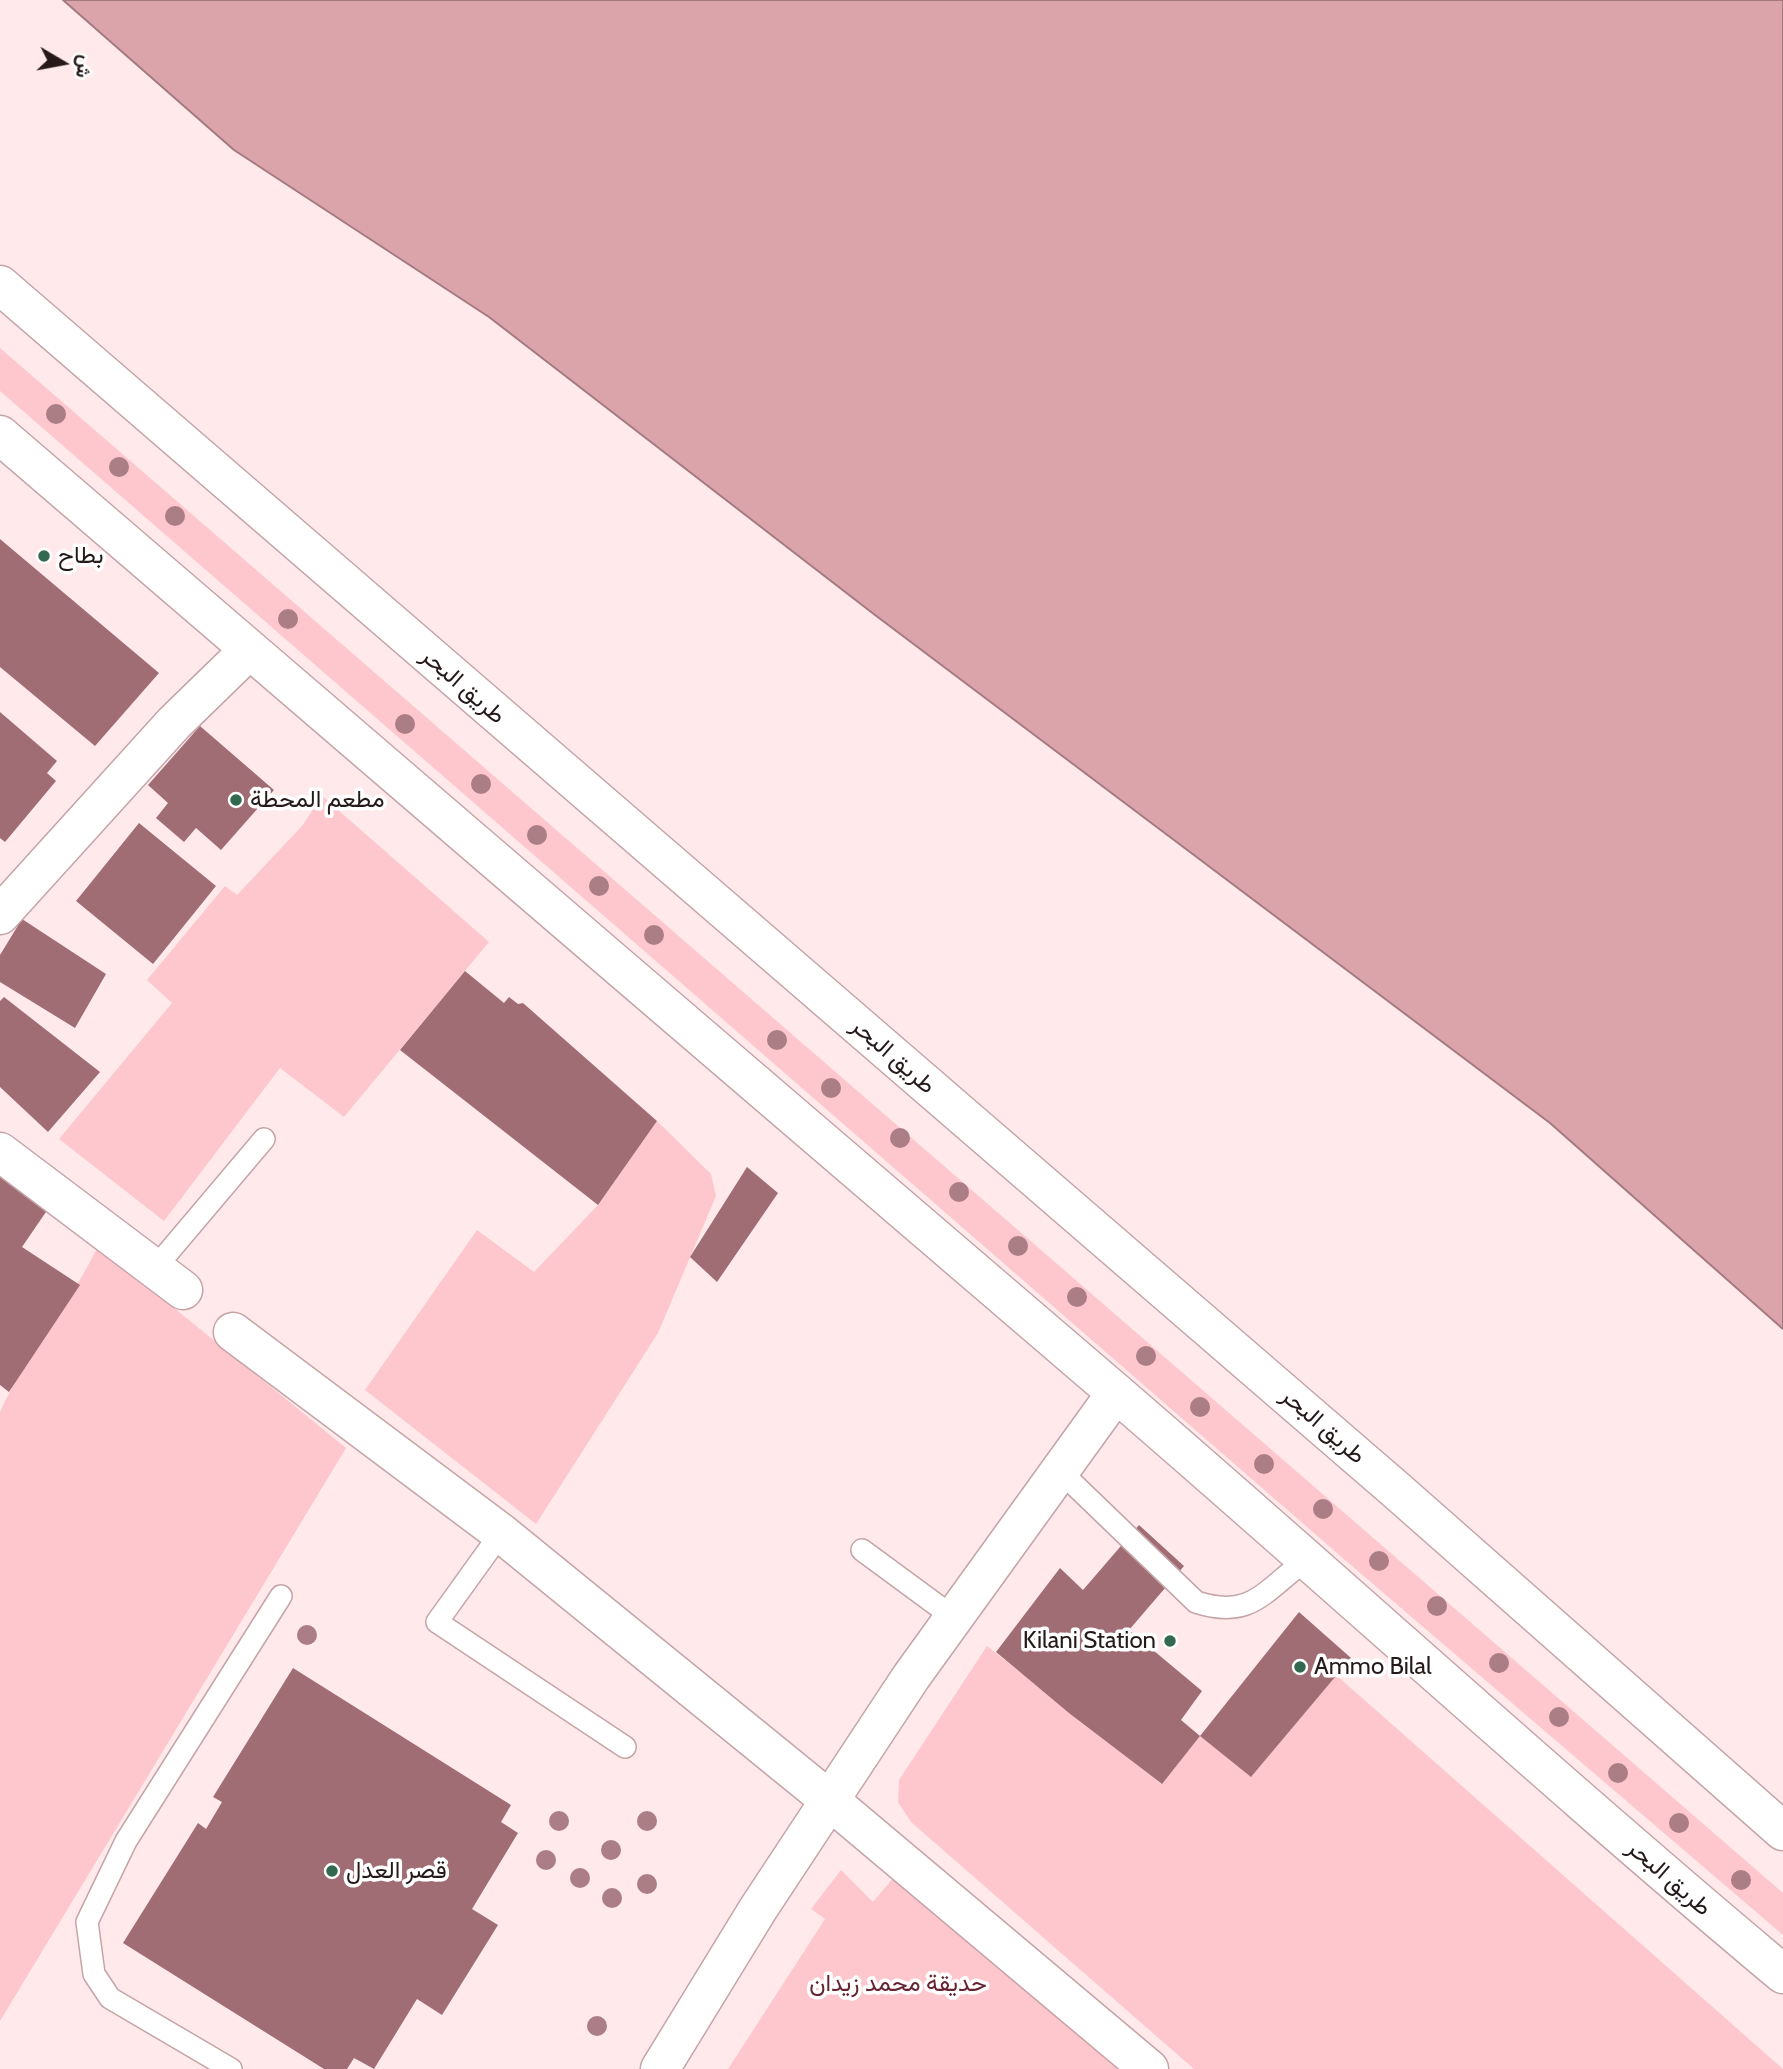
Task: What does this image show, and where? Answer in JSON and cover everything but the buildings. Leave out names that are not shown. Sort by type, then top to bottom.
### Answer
[{"type":"main road","name":"طريق البحر","points":[[0,285],[1395,1489],[1783,1831]]},
{"type":"main road","name":"طريق البحر","points":[[0,435],[248,651],[1116,1393],[1649,1861],[1783,1974]]},
{"type":"main road","points":[[0,915],[174,723],[248,651]]},
{"type":"main road","points":[[0,1152],[169,1279]]},
{"type":"main road","points":[[233,1332],[501,1533],[828,1799],[1149,2069]]},
{"type":"main road","points":[[660,2069],[828,1799],[953,1617],[1116,1393]]},
{"type":"lane","points":[[169,1279],[264,1139]]},
{"type":"lane","points":[[1059,1470],[1196,1602],[1226,1610],[1243,1608],[1306,1560]]},
{"type":"lane","points":[[501,1533],[437,1622],[625,1747]]},
{"type":"lane","points":[[862,1550],[953,1617]]},
{"type":"lane","points":[[231,2069],[110,1998],[94,1974],[87,1922],[126,1841],[281,1595]]},
{"type":"green space","points":[[0,348],[1783,1893],[1783,1935],[1345,1560],[0,391]]},
{"type":"green space","points":[[322,796],[489,942],[344,1117],[280,1068],[164,1221],[59,1139],[172,1003],[147,980],[225,886],[237,895],[302,826]]},
{"type":"green space","points":[[657,1121],[711,1174],[716,1196],[658,1333],[536,1524],[365,1390],[477,1230],[534,1272],[598,1205]]},
{"type":"green space","points":[[98,1246],[346,1448],[0,2021],[0,1412],[22,1370],[75,1289]]},
{"type":"green space","points":[[987,1646],[1161,1784],[1200,1736],[1252,1776],[1336,1675],[1783,2069],[1194,2069],[911,1822],[898,1802],[899,1780]]},
{"type":"green space","name":"حديقة محمد زيدان","points":[[841,1870],[873,1902],[900,1870],[1121,2069],[728,2069],[825,1919],[811,1909]]},
{"type":"shaded area","points":[[63,0],[1783,0],[1783,1329],[1550,1123],[875,615],[489,317],[234,150]]},
{"type":"place","name":"بطاح","points":[[44,556]]},
{"type":"place","name":"مطعم المحطة","points":[[236,800]]},
{"type":"place","name":"Kilani Station","points":[[1170,1641]]},
{"type":"place","name":"Ammo Bilal","points":[[1300,1667]]},
{"type":"place","name":"قصر العدل","points":[[332,1871]]}]
